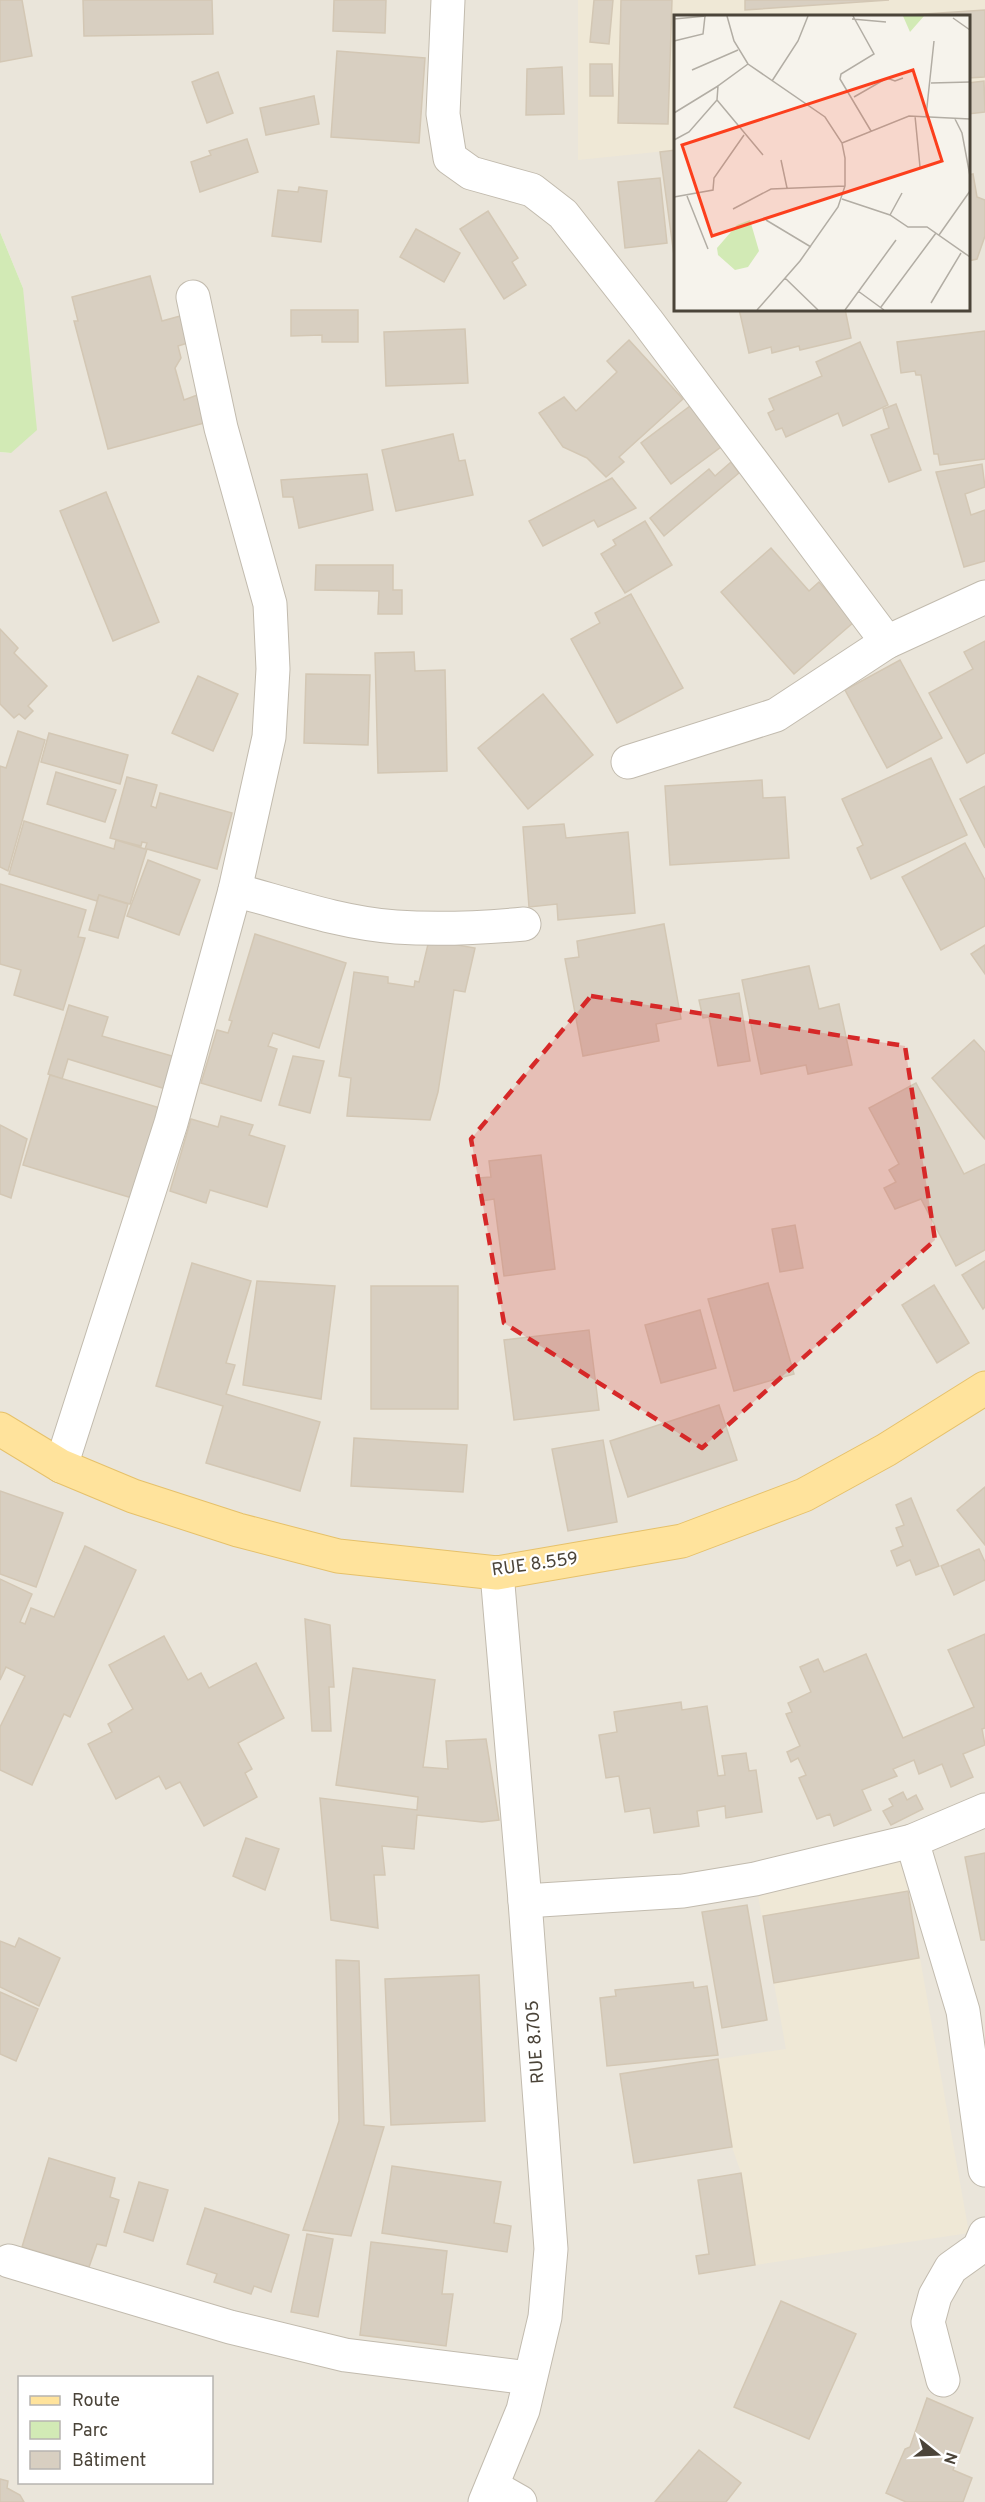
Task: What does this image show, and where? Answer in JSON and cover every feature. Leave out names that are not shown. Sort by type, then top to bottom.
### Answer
[{"type":"main road","name":"RUE 8.559","points":[[0,1429],[61,1466],[134,1496],[238,1530],[338,1556],[497,1573],[682,1541],[804,1495],[886,1450],[985,1388]]},
{"type":"street","points":[[447,0],[443,114],[450,158],[471,173],[532,190],[563,214],[647,321],[887,642]]},
{"type":"street","points":[[61,1466],[171,1123],[235,890],[269,737],[273,669],[270,604],[221,428],[193,297]]},
{"type":"street","points":[[628,762],[776,715],[887,642],[985,597]]},
{"type":"street","points":[[235,890],[335,916],[394,927],[458,930],[524,924]]},
{"type":"street","name":"RUE 8.705","points":[[497,1573],[551,2249],[545,2317],[499,2497]]},
{"type":"street","points":[[525,1901],[683,1891],[755,1880],[912,1841],[985,1810]]},
{"type":"street","points":[[912,1841],[963,2011],[985,2170]]},
{"type":"street","points":[[943,2380],[928,2322],[935,2296],[951,2268],[978,2248],[985,2235]]},
{"type":"street","points":[[9,2261],[230,2327],[345,2355],[531,2378]]},
{"type":"highlighted area","points":[[591,996],[905,1046],[935,1240],[702,1448],[504,1323],[471,1139]]},
{"type":"shaded area","points":[[0,0],[985,0],[985,2502],[0,2502],[0,452],[11,453],[23,288],[0,232]]},
{"type":"shaded area","points":[[578,0],[985,0],[985,112],[970,114],[970,15],[674,15],[674,150],[578,160]]},
{"type":"shaded area","points":[[900,1860],[908,1891],[969,2233],[755,2265],[741,2173],[732,2147],[718,2059],[786,2049],[758,1896]]},
{"type":"green space","points":[[0,232],[23,288],[37,430],[11,453],[0,452]]},
{"type":"building","points":[[0,0],[22,0],[32,56],[0,62]]},
{"type":"building","points":[[83,0],[212,0],[213,34],[84,36]]},
{"type":"building","points":[[334,0],[386,0],[385,33],[333,31]]},
{"type":"building","points":[[594,0],[613,0],[609,44],[590,42]]},
{"type":"building","points":[[621,0],[672,0],[668,124],[618,123]]},
{"type":"building","points":[[745,0],[889,0],[745,10]]},
{"type":"building","points":[[985,10],[985,77],[970,78],[970,15],[909,15]]},
{"type":"building","points":[[337,51],[425,58],[419,143],[331,137]]},
{"type":"building","points":[[590,64],[612,64],[613,96],[590,96]]},
{"type":"building","points":[[562,67],[564,114],[526,115],[527,69]]},
{"type":"building","points":[[218,72],[233,113],[207,123],[192,82]]},
{"type":"building","points":[[984,81],[985,112],[970,114],[970,83]]},
{"type":"building","points":[[314,96],[319,124],[266,135],[260,108]]},
{"type":"building","points":[[247,139],[258,172],[200,192],[191,162],[211,155],[209,151]]},
{"type":"building","points":[[674,150],[674,255],[660,152]]},
{"type":"building","points":[[973,174],[977,197],[985,200],[985,236],[977,259],[970,261],[970,175]]},
{"type":"building","points":[[660,178],[667,243],[625,248],[618,182]]},
{"type":"building","points":[[299,187],[327,191],[321,242],[272,236],[278,190],[298,192]]},
{"type":"building","points":[[488,211],[518,258],[512,262],[526,285],[504,299],[460,229]]},
{"type":"building","points":[[416,229],[460,253],[444,282],[400,257]]},
{"type":"building","points":[[150,276],[162,321],[184,315],[191,342],[178,346],[181,358],[175,368],[184,400],[200,394],[208,422],[108,449],[74,321],[78,321],[72,297]]},
{"type":"building","points":[[291,310],[358,310],[358,342],[322,342],[322,335],[291,336]]},
{"type":"building","points":[[739,310],[845,310],[851,338],[800,350],[799,346],[772,353],[771,347],[749,353]]},
{"type":"building","points":[[465,329],[468,383],[386,386],[384,332]]},
{"type":"building","points":[[985,331],[985,459],[940,465],[938,454],[934,454],[921,375],[916,375],[915,371],[901,373],[897,342]]},
{"type":"building","points":[[629,340],[683,399],[619,457],[624,462],[606,477],[587,458],[563,447],[539,413],[564,397],[576,411],[617,372],[607,361]]},
{"type":"building","points":[[860,342],[888,405],[843,426],[838,413],[786,437],[782,428],[776,430],[768,413],[774,410],[769,399],[822,376],[816,362]]},
{"type":"building","points":[[698,400],[729,441],[671,484],[641,443]]},
{"type":"building","points":[[896,404],[921,470],[889,482],[871,435],[889,428],[883,409]]},
{"type":"building","points":[[453,434],[459,461],[465,460],[473,495],[396,511],[382,450]]},
{"type":"building","points":[[731,462],[739,473],[664,536],[650,518],[709,469],[715,476]]},
{"type":"building","points":[[982,464],[985,487],[965,494],[971,515],[985,510],[985,561],[964,567],[936,472]]},
{"type":"building","points":[[367,474],[373,510],[299,528],[293,497],[283,497],[281,480]]},
{"type":"building","points":[[612,478],[636,508],[598,527],[594,520],[543,546],[529,521]]},
{"type":"building","points":[[106,492],[159,622],[113,641],[60,511]]},
{"type":"building","points":[[645,521],[672,565],[625,593],[601,554],[616,545],[613,540]]},
{"type":"building","points":[[771,548],[809,591],[819,582],[854,622],[794,674],[721,592]]},
{"type":"building","points":[[316,565],[393,565],[393,590],[402,590],[402,614],[378,614],[379,591],[315,590]]},
{"type":"building","points":[[631,594],[683,688],[617,723],[571,639],[600,623],[595,613]]},
{"type":"building","points":[[0,629],[18,648],[14,653],[47,686],[28,706],[33,711],[25,719],[19,714],[14,718],[0,704]]},
{"type":"building","points":[[985,641],[985,753],[967,763],[929,693],[973,669],[964,652]]},
{"type":"building","points":[[414,652],[415,671],[445,670],[447,771],[378,773],[375,653]]},
{"type":"building","points":[[900,660],[942,738],[887,768],[845,690]]},
{"type":"building","points":[[306,674],[370,675],[368,745],[304,743]]},
{"type":"building","points":[[198,676],[238,694],[213,751],[172,733]]},
{"type":"building","points":[[543,694],[593,755],[528,809],[478,748]]},
{"type":"building","points":[[18,731],[45,740],[8,871],[0,867],[0,766],[6,768]]},
{"type":"building","points":[[49,733],[128,755],[120,784],[41,762]]},
{"type":"building","points":[[931,758],[967,835],[871,879],[857,848],[863,845],[842,799]]},
{"type":"building","points":[[56,772],[116,790],[105,822],[47,804]]},
{"type":"building","points":[[127,777],[157,785],[151,806],[156,808],[160,793],[232,813],[217,869],[147,849],[130,904],[99,895],[97,901],[9,874],[24,821],[114,849],[116,840],[145,849],[147,843],[142,842],[141,846],[110,838]]},
{"type":"building","points":[[762,780],[763,798],[785,797],[789,858],[670,865],[665,786]]},
{"type":"building","points":[[985,786],[985,848],[960,799]]},
{"type":"building","points":[[564,824],[566,838],[628,832],[635,913],[558,920],[557,904],[529,907],[523,827]]},
{"type":"building","points":[[965,843],[985,880],[985,926],[941,950],[902,877]]},
{"type":"building","points":[[148,860],[200,880],[179,935],[127,916]]},
{"type":"building","points":[[0,884],[86,910],[78,937],[85,938],[63,1010],[14,995],[21,970],[0,964]]},
{"type":"building","points":[[99,895],[128,904],[118,938],[89,930]]},
{"type":"building","points":[[664,924],[681,1019],[656,1024],[659,1041],[583,1056],[565,959],[579,957],[577,941]]},
{"type":"building","points":[[255,934],[346,963],[319,1048],[273,1033],[268,1046],[277,1049],[261,1101],[201,1083],[217,1030],[228,1033],[232,1021],[229,1020]]},
{"type":"building","points":[[429,940],[475,948],[465,992],[454,990],[438,1092],[430,1120],[347,1116],[351,1078],[339,1076],[354,972],[388,977],[388,983],[414,987],[415,981],[419,982]]},
{"type":"building","points":[[985,945],[985,974],[971,954]]},
{"type":"building","points":[[809,966],[819,1009],[839,1004],[852,1065],[808,1074],[806,1065],[761,1074],[742,980]]},
{"type":"building","points":[[739,993],[750,1061],[718,1066],[709,1017],[703,1018],[699,1000]]},
{"type":"building","points":[[69,1005],[108,1017],[102,1036],[179,1058],[169,1090],[68,1059],[62,1079],[48,1074]]},
{"type":"building","points":[[974,1040],[985,1052],[985,1139],[932,1078]]},
{"type":"building","points":[[293,1056],[324,1061],[310,1113],[279,1105]]},
{"type":"building","points":[[50,1075],[160,1108],[132,1198],[23,1165]]},
{"type":"building","points":[[916,1083],[964,1174],[985,1164],[985,1250],[956,1266],[921,1199],[895,1209],[884,1188],[896,1182],[889,1170],[899,1164],[869,1108]]},
{"type":"building","points":[[221,1116],[253,1125],[249,1135],[285,1146],[267,1207],[210,1190],[206,1203],[170,1191],[191,1119],[218,1127]]},
{"type":"building","points":[[0,1125],[27,1139],[11,1198],[0,1194]]},
{"type":"building","points":[[541,1155],[555,1269],[504,1276],[494,1199],[482,1201],[479,1178],[491,1177],[489,1161]]},
{"type":"building","points":[[795,1225],[803,1268],[780,1272],[772,1229]]},
{"type":"building","points":[[985,1261],[985,1307],[983,1309],[962,1275]]},
{"type":"building","points":[[192,1263],[251,1281],[226,1363],[235,1365],[226,1394],[320,1422],[300,1491],[206,1463],[223,1406],[156,1386]]},
{"type":"building","points":[[257,1281],[335,1286],[321,1399],[243,1385]]},
{"type":"building","points":[[768,1283],[794,1374],[734,1391],[708,1299]]},
{"type":"building","points":[[934,1285],[969,1343],[937,1363],[902,1305]]},
{"type":"building","points":[[371,1286],[458,1286],[458,1409],[371,1409]]},
{"type":"building","points":[[700,1310],[716,1368],[661,1383],[645,1325]]},
{"type":"building","points":[[589,1330],[599,1410],[514,1420],[504,1340]]},
{"type":"building","points":[[719,1405],[737,1460],[628,1497],[610,1441]]},
{"type":"building","points":[[354,1438],[467,1445],[463,1492],[351,1486]]},
{"type":"building","points":[[603,1440],[617,1522],[568,1531],[552,1449]]},
{"type":"building","points":[[985,1487],[985,1545],[957,1510]]},
{"type":"building","points":[[0,1491],[63,1513],[36,1587],[0,1574]]},
{"type":"building","points":[[911,1498],[939,1566],[916,1575],[910,1560],[897,1566],[891,1551],[903,1546],[896,1528],[904,1525],[896,1505]]},
{"type":"building","points":[[85,1546],[136,1570],[70,1717],[64,1714],[32,1785],[0,1770],[0,1727],[25,1676],[6,1667],[0,1680],[0,1579],[32,1594],[20,1622],[25,1624],[31,1608],[54,1617]]},
{"type":"building","points":[[979,1549],[985,1562],[985,1580],[954,1595],[941,1566]]},
{"type":"building","points":[[305,1619],[330,1625],[334,1687],[329,1687],[331,1731],[312,1731]]},
{"type":"building","points":[[985,1634],[985,1728],[982,1729],[985,1745],[963,1754],[973,1777],[951,1787],[942,1764],[919,1774],[914,1760],[893,1769],[897,1776],[862,1790],[871,1810],[834,1826],[830,1814],[817,1819],[799,1778],[806,1775],[798,1758],[791,1762],[787,1752],[800,1746],[786,1714],[792,1712],[788,1703],[811,1692],[800,1667],[818,1659],[824,1672],[866,1654],[903,1738],[974,1707],[948,1650]]},
{"type":"building","points":[[164,1636],[188,1680],[201,1673],[209,1688],[256,1663],[284,1718],[238,1743],[252,1769],[245,1773],[257,1797],[204,1826],[180,1782],[166,1789],[159,1776],[116,1799],[88,1744],[112,1732],[108,1724],[133,1709],[109,1665]]},
{"type":"building","points":[[353,1668],[435,1680],[423,1767],[448,1769],[446,1741],[486,1739],[499,1820],[482,1822],[417,1815],[414,1849],[382,1846],[385,1875],[374,1875],[378,1928],[331,1920],[320,1798],[417,1810],[418,1797],[336,1785]]},
{"type":"building","points":[[681,1702],[682,1710],[707,1706],[718,1776],[725,1775],[722,1756],[746,1753],[749,1771],[756,1770],[762,1812],[726,1818],[725,1806],[697,1811],[699,1826],[654,1833],[650,1808],[625,1812],[619,1776],[606,1778],[599,1735],[617,1732],[614,1712]]},
{"type":"building","points":[[903,1792],[907,1800],[916,1795],[923,1809],[891,1825],[883,1811],[893,1806],[889,1799]]},
{"type":"building","points":[[246,1838],[279,1849],[265,1890],[233,1876]]},
{"type":"building","points":[[985,1853],[985,1940],[981,1940],[965,1857]]},
{"type":"building","points":[[908,1891],[919,1958],[774,1983],[763,1916]]},
{"type":"building","points":[[747,1905],[767,2020],[722,2028],[702,1912]]},
{"type":"building","points":[[19,1938],[60,1958],[39,2006],[0,1987],[0,1941],[15,1947]]},
{"type":"building","points":[[336,1960],[359,1961],[364,2125],[384,2127],[351,2236],[303,2230],[339,2121]]},
{"type":"building","points":[[479,1975],[485,2121],[391,2125],[385,1979]]},
{"type":"building","points":[[693,1982],[694,1988],[707,1986],[718,2055],[607,2066],[600,1998],[616,1996],[615,1990]]},
{"type":"building","points":[[0,1992],[38,2009],[16,2061],[0,2054]]},
{"type":"building","points":[[718,2059],[732,2147],[634,2163],[620,2074]]},
{"type":"building","points":[[49,2158],[115,2178],[110,2197],[119,2200],[106,2246],[97,2244],[89,2267],[22,2247]]},
{"type":"building","points":[[392,2166],[501,2182],[494,2223],[511,2226],[507,2252],[382,2233]]},
{"type":"building","points":[[741,2173],[755,2265],[699,2274],[696,2256],[709,2254],[698,2180]]},
{"type":"building","points":[[139,2182],[168,2190],[153,2241],[124,2232]]},
{"type":"building","points":[[205,2208],[289,2235],[271,2292],[254,2286],[251,2294],[214,2282],[217,2274],[187,2264]]},
{"type":"building","points":[[307,2234],[333,2239],[318,2317],[291,2312]]},
{"type":"building","points":[[371,2242],[447,2251],[442,2294],[453,2294],[446,2346],[360,2335]]},
{"type":"building","points":[[781,2301],[856,2334],[809,2439],[734,2407]]},
{"type":"building","points":[[927,2398],[973,2418],[953,2470],[972,2478],[963,2502],[906,2502],[886,2493],[905,2449],[910,2447]]},
{"type":"building","points":[[699,2450],[741,2483],[726,2502],[655,2502]]},
{"type":"building","points":[[0,2479],[8,2481],[7,2488],[20,2495],[24,2502],[0,2502]]}]
